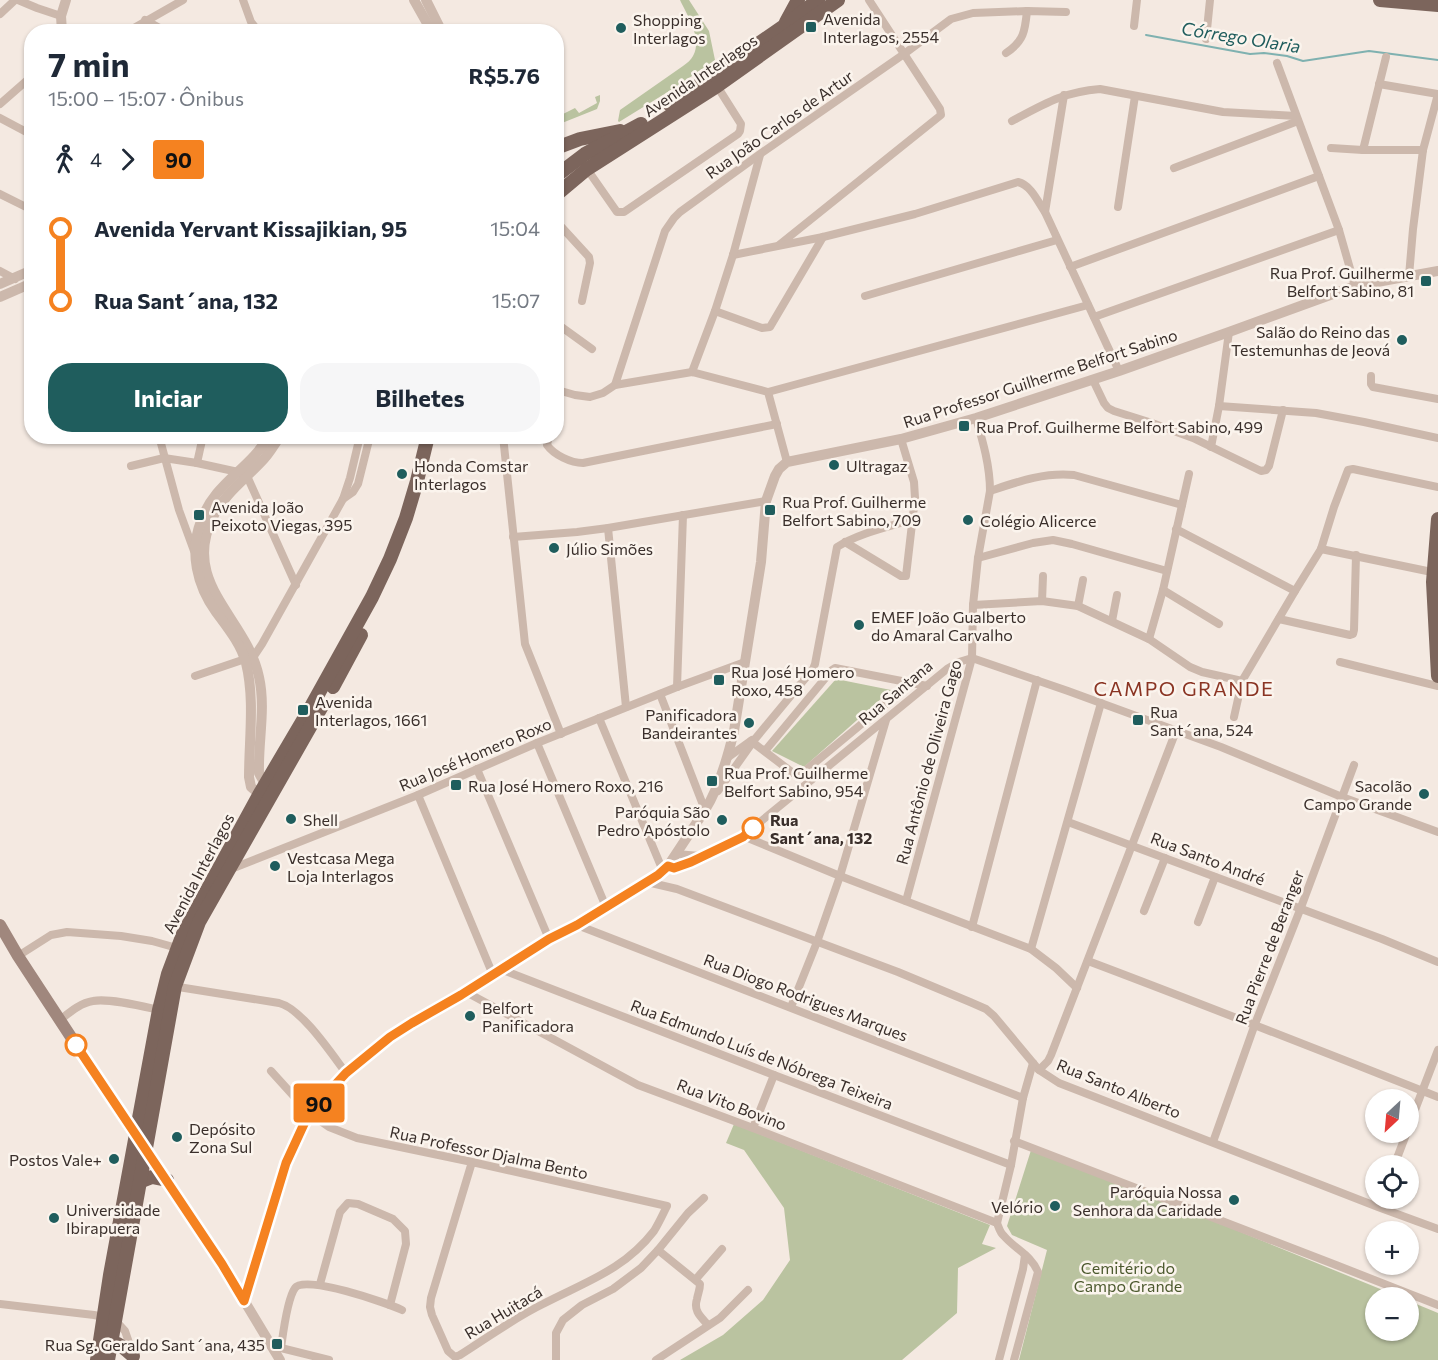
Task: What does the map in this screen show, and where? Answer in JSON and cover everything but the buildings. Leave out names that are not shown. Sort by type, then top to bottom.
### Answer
[{"type":"main road","points":[[784,26],[798,0]]},
{"type":"main road","name":"Avenida Interlagos","points":[[564,186],[582,167],[634,128],[662,111],[818,0]]},
{"type":"main road","name":"Avenida Interlagos","points":[[564,173],[582,167],[717,86],[837,0]]},
{"type":"main road","points":[[1380,0],[1438,5]]},
{"type":"main road","points":[[564,145],[579,139],[634,128]]},
{"type":"main road","name":"Avenida Interlagos","points":[[266,792],[372,597],[390,559],[406,518],[426,444]]},
{"type":"main road","name":"Avenida Interlagos","points":[[108,1360],[102,1349],[145,1150],[177,948],[183,934],[384,593],[398,564],[425,488],[435,444]]},
{"type":"main road","points":[[1438,519],[1435,634],[1438,676]]},
{"type":"main road","name":"Avenida Interlagos","points":[[110,1318],[110,1275],[159,1010],[222,871]]},
{"type":"main road","points":[[0,925],[145,1150]]},
{"type":"main road","points":[[139,1182],[152,1177],[167,1180]]},
{"type":"main road","points":[[102,1349],[120,1344],[134,1358]]},
{"type":"street","points":[[0,14],[16,0],[61,16]]},
{"type":"street","points":[[62,24],[61,16],[66,0]]},
{"type":"street","points":[[139,24],[183,0]]},
{"type":"street","points":[[243,0],[253,24]]},
{"type":"street","points":[[414,0],[428,24]]},
{"type":"street","points":[[426,0],[438,24]]},
{"type":"street","points":[[779,245],[940,117],[940,109],[869,0]]},
{"type":"street","points":[[1134,26],[1137,0]]},
{"type":"street","points":[[1206,39],[1210,0]]},
{"type":"street","points":[[1006,53],[1024,34],[1027,11]]},
{"type":"street","name":"Rua João Carlos de Artur","points":[[615,385],[664,231],[680,212],[951,19],[972,14],[1027,11],[1066,12]]},
{"type":"street","points":[[145,20],[152,24]]},
{"type":"street","points":[[1363,150],[1386,57]]},
{"type":"street","points":[[1277,63],[1339,230],[1355,286]]},
{"type":"street","points":[[0,104],[24,83]]},
{"type":"street","points":[[1379,84],[1438,94],[1423,150],[1409,276]]},
{"type":"street","points":[[564,146],[570,147],[582,167],[617,212],[624,212],[738,134],[741,124],[717,86]]},
{"type":"street","points":[[1012,121],[1064,95],[1083,90],[1100,89],[1223,112],[1297,118]]},
{"type":"street","points":[[1045,212],[1064,95]]},
{"type":"street","points":[[1118,207],[1135,96]]},
{"type":"street","points":[[0,118],[24,131]]},
{"type":"street","points":[[1174,168],[1297,118]]},
{"type":"street","points":[[1331,148],[1423,150]]},
{"type":"street","points":[[692,372],[733,255],[760,154]]},
{"type":"street","points":[[1070,267],[1319,176]]},
{"type":"street","points":[[733,255],[822,237],[915,214],[1018,182],[1027,186],[1045,212],[1119,371]]},
{"type":"street","points":[[0,194],[24,206]]},
{"type":"street","points":[[564,229],[589,256],[590,263],[582,301]]},
{"type":"street","points":[[1094,317],[1339,230]]},
{"type":"street","points":[[715,311],[762,328],[770,327],[822,237]]},
{"type":"street","points":[[865,296],[1057,240]]},
{"type":"street","points":[[0,271],[24,283]]},
{"type":"street","name":"Rua Professor Guilherme Belfort Sabino","points":[[787,462],[901,439],[976,418],[1119,371],[1355,286],[1438,271]]},
{"type":"street","points":[[0,284],[24,274]]},
{"type":"street","points":[[0,297],[24,286]]},
{"type":"street","points":[[564,392],[590,397],[603,393],[615,385],[692,372],[768,392],[1088,305]]},
{"type":"street","points":[[564,329],[592,349]]},
{"type":"street","points":[[1211,447],[1229,332]]},
{"type":"street","points":[[1371,376],[1373,387],[1438,399]]},
{"type":"street","points":[[1093,380],[1104,403],[1113,411],[1175,431],[1262,471],[1269,466],[1283,410]]},
{"type":"street","points":[[708,806],[727,758],[734,731],[761,562],[766,501],[775,476],[787,462],[768,392]]},
{"type":"street","points":[[1219,406],[1316,413],[1438,438]]},
{"type":"street","name":"Rua Antônio de Oliveira Gago","points":[[906,901],[972,658],[973,605],[978,558],[990,491],[986,451],[976,418]]},
{"type":"street","points":[[548,444],[548,448],[571,461],[583,463],[777,424]]},
{"type":"street","points":[[845,542],[906,577],[915,498],[914,482],[901,439]]},
{"type":"street","points":[[161,444],[179,510],[194,552],[198,578],[214,609],[260,677],[259,768],[260,778],[266,792]]},
{"type":"street","points":[[197,462],[201,444]]},
{"type":"street","points":[[249,658],[243,636],[209,582],[204,553],[206,535],[213,517],[263,444]]},
{"type":"street","points":[[194,552],[201,521],[216,494],[226,482],[264,458],[274,444]]},
{"type":"street","points":[[195,676],[249,658],[262,644],[343,499],[358,444]]},
{"type":"street","points":[[343,499],[353,492],[358,484],[368,444]]},
{"type":"street","points":[[504,444],[525,644],[561,734]]},
{"type":"street","points":[[130,466],[164,458],[197,462],[242,474],[296,585]]},
{"type":"street","points":[[1234,717],[1242,681],[1321,549],[1348,470],[1353,469],[1438,487]]},
{"type":"street","points":[[990,491],[1044,476],[1064,474],[1182,505]]},
{"type":"street","points":[[1149,639],[1163,590],[1189,474]]},
{"type":"street","points":[[513,537],[608,528],[766,501]]},
{"type":"street","points":[[677,687],[683,515]]},
{"type":"street","points":[[244,1301],[286,1163],[309,1113],[346,1073],[412,1023],[663,871],[753,741],[815,664],[837,548],[860,536],[914,519]]},
{"type":"street","points":[[608,528],[626,707]]},
{"type":"street","points":[[1176,529],[1295,591]]},
{"type":"street","points":[[978,558],[1053,540],[1167,572]]},
{"type":"street","points":[[1321,549],[1436,572]]},
{"type":"street","points":[[1279,619],[1353,634],[1356,555]]},
{"type":"street","points":[[1042,601],[1043,576]]},
{"type":"street","points":[[1078,606],[1083,580]]},
{"type":"street","points":[[1163,590],[1219,624]]},
{"type":"street","points":[[1112,621],[1117,595]]},
{"type":"street","points":[[973,605],[1042,601],[1078,606],[1149,639],[1190,667],[1242,681]]},
{"type":"street","points":[[972,658],[1176,730],[1342,797],[1438,832]]},
{"type":"street","name":"Rua Santana","points":[[663,871],[691,862],[743,837],[952,665],[972,658]]},
{"type":"street","name":"Rua José Homero Roxo","points":[[222,871],[418,795],[626,707],[745,662]]},
{"type":"street","points":[[1340,662],[1438,686]]},
{"type":"street","points":[[765,751],[832,669],[839,668],[927,686]]},
{"type":"street","points":[[972,927],[1037,680]]},
{"type":"street","points":[[753,741],[794,773],[800,775],[911,683]]},
{"type":"street","points":[[660,694],[708,806]]},
{"type":"street","points":[[1031,949],[1101,703]]},
{"type":"street","points":[[599,718],[663,871]]},
{"type":"street","points":[[791,1007],[840,876],[886,720]]},
{"type":"street","points":[[1014,1360],[1037,1276],[1036,1267],[1004,1237],[997,1223],[1011,1165],[1023,1098],[1036,1066],[1048,1061],[1052,1055],[1176,730]]},
{"type":"street","points":[[727,758],[753,741]]},
{"type":"street","points":[[537,743],[606,907]]},
{"type":"street","name":"Rua Pierre de Beranger","points":[[1213,1142],[1255,1024],[1354,765]]},
{"type":"street","points":[[477,769],[549,939]]},
{"type":"street","points":[[418,795],[498,973]]},
{"type":"street","name":"Rua Santo André","points":[[1068,822],[1438,962]]},
{"type":"street","points":[[743,837],[1031,949],[1077,988]]},
{"type":"street","points":[[676,854],[704,856]]},
{"type":"street","points":[[1144,911],[1165,858]]},
{"type":"street","name":"Rua Santo Alberto","points":[[663,871],[677,890]]},
{"type":"street","points":[[1198,922],[1215,877]]},
{"type":"street","name":"Rua Santo Alberto","points":[[646,882],[677,890],[898,972],[986,1009],[999,1021],[1036,1066],[1059,1083],[1365,1198]]},
{"type":"street","name":"Rua Diogo Rodrigues Marques","points":[[577,925],[1023,1098]]},
{"type":"street","points":[[18,956],[58,932],[121,936],[177,948]]},
{"type":"street","points":[[1088,961],[1438,1097]]},
{"type":"street","name":"Rua Edmundo Luís de Nóbrega Teixeira","points":[[498,973],[1011,1165]]},
{"type":"street","points":[[170,986],[279,1003],[291,1007],[306,1022],[346,1073]]},
{"type":"street","name":"Rua Vito Bovino","points":[[466,992],[638,1085],[997,1223]]},
{"type":"street","points":[[60,1020],[79,1007],[94,1001],[159,1010]]},
{"type":"street","points":[[1419,1101],[1438,1050]]},
{"type":"street","name":"Rua Professor Djalma Bento","points":[[271,1071],[309,1113],[329,1127],[357,1138],[667,1206]]},
{"type":"street","points":[[753,1128],[774,1075]]},
{"type":"street","points":[[1014,1141],[1438,1305]]},
{"type":"street","points":[[145,1150],[277,1348],[280,1360]]},
{"type":"street","name":"Rua Huitacá","points":[[472,1162],[430,1307],[448,1351],[455,1357],[542,1304],[610,1271],[626,1259],[655,1229],[667,1206]]},
{"type":"street","points":[[556,1360],[556,1333],[563,1320],[582,1305],[605,1293],[641,1268],[688,1213],[704,1198]]},
{"type":"street","points":[[320,1284],[340,1212],[348,1203],[358,1204],[393,1219],[405,1231],[406,1244],[390,1305]]},
{"type":"street","name":"Rua Santo Alberto","points":[[1393,1209],[1438,1229]]},
{"type":"street","points":[[696,1280],[722,1249]]},
{"type":"street","points":[[658,1250],[700,1284],[695,1309],[708,1326]]},
{"type":"street","points":[[999,1360],[1025,1255]]},
{"type":"street","points":[[277,1348],[294,1288],[298,1284],[320,1284],[402,1310]]},
{"type":"street","points":[[656,1360],[720,1318],[748,1290]]},
{"type":"street","points":[[0,1313],[4,1304],[110,1318],[125,1331],[134,1358]]},
{"type":"street","points":[[1002,1346],[1017,1350]]},
{"type":"street","points":[[277,1348],[329,1360]]},
{"type":"green space","points":[[680,0],[689,0],[709,31],[715,60],[619,122],[620,110],[683,66],[693,56],[696,49],[695,35]]},
{"type":"green space","points":[[600,95],[597,109],[564,122],[564,114],[575,108],[579,113],[597,103],[595,97]]},
{"type":"green space","points":[[836,679],[891,690],[804,767],[772,751]]},
{"type":"green space","points":[[734,1124],[990,1225],[982,1244],[996,1248],[958,1268],[957,1313],[902,1360],[680,1360],[723,1335],[763,1300],[790,1260],[784,1208],[744,1150],[726,1143]]},
{"type":"green space","name":"Cemitério do Campo Grande","points":[[1032,1147],[1375,1287],[1365,1287],[1365,1341],[1419,1341],[1419,1305],[1438,1313],[1438,1360],[1019,1360],[1047,1250],[1012,1235],[1007,1226]]},
{"type":"waterway","name":"Córrego Olaria","points":[[1146,35],[1250,54],[1287,56],[1303,61],[1369,51],[1438,60]]},
{"type":"bus line","name":"90","points":[[76,1045],[167,1180],[244,1301],[286,1163],[309,1113],[346,1073],[390,1037],[549,939],[577,925],[658,875],[668,866],[674,868],[691,862],[743,837],[753,828]]},
{"type":"place","name":"Avenida Interlagos, 2554","points":[[811,27]]},
{"type":"place","name":"Shopping Interlagos","points":[[621,28]]},
{"type":"place","name":"Rua Prof. Guilherme Belfort Sabino, 81","points":[[1426,281]]},
{"type":"place","name":"Salão do Reino das Testemunhas de Jeová","points":[[1402,340]]},
{"type":"place","name":"Rua Prof. Guilherme Belfort Sabino, 499","points":[[964,426]]},
{"type":"place","name":"Ultragaz","points":[[834,465]]},
{"type":"place","name":"Honda Comstar Interlagos","points":[[402,474]]},
{"type":"place","name":"Rua Prof. Guilherme Belfort Sabino, 709","points":[[770,510]]},
{"type":"place","name":"Avenida João Peixoto Viegas, 395","points":[[199,515]]},
{"type":"place","name":"Colégio Alicerce","points":[[968,520]]},
{"type":"place","name":"Júlio Simões","points":[[554,548]]},
{"type":"place","name":"EMEF João Gualberto do Amaral Carvalho","points":[[859,625]]},
{"type":"place","name":"Rua José Homero Roxo, 458","points":[[719,680]]},
{"type":"place","name":"Avenida Interlagos, 1661","points":[[303,710]]},
{"type":"place","name":"Rua Sant´ana, 524","points":[[1138,720]]},
{"type":"place","name":"Panificadora Bandeirantes","points":[[749,723]]},
{"type":"place","name":"Rua Prof. Guilherme Belfort Sabino, 954","points":[[712,781]]},
{"type":"place","name":"Rua José Homero Roxo, 216","points":[[456,785]]},
{"type":"place","name":"Sacolão Campo Grande","points":[[1424,794]]},
{"type":"place","name":"Shell","points":[[291,819]]},
{"type":"place","name":"Paróquia São Pedro Apóstolo","points":[[722,820]]},
{"type":"place","name":"Rua Sant´ana, 132","points":[[753,828]]},
{"type":"place","name":"Vestcasa Mega Loja Interlagos","points":[[275,866]]},
{"type":"place","name":"Belfort Panificadora","points":[[470,1016]]},
{"type":"place","name":"Depósito Zona Sul","points":[[177,1137]]},
{"type":"place","name":"Postos Vale+","points":[[114,1159]]},
{"type":"place","name":"Paróquia Nossa Senhora da Caridade","points":[[1234,1200]]},
{"type":"place","name":"Velório","points":[[1055,1206]]},
{"type":"place","name":"Universidade Ibirapuera","points":[[54,1218]]},
{"type":"place","name":"Rua Sg. Geraldo Sant´ana, 435","points":[[277,1344]]},
{"type":"district","name":"CAMPO GRANDE","points":[[1184,688]]}]
